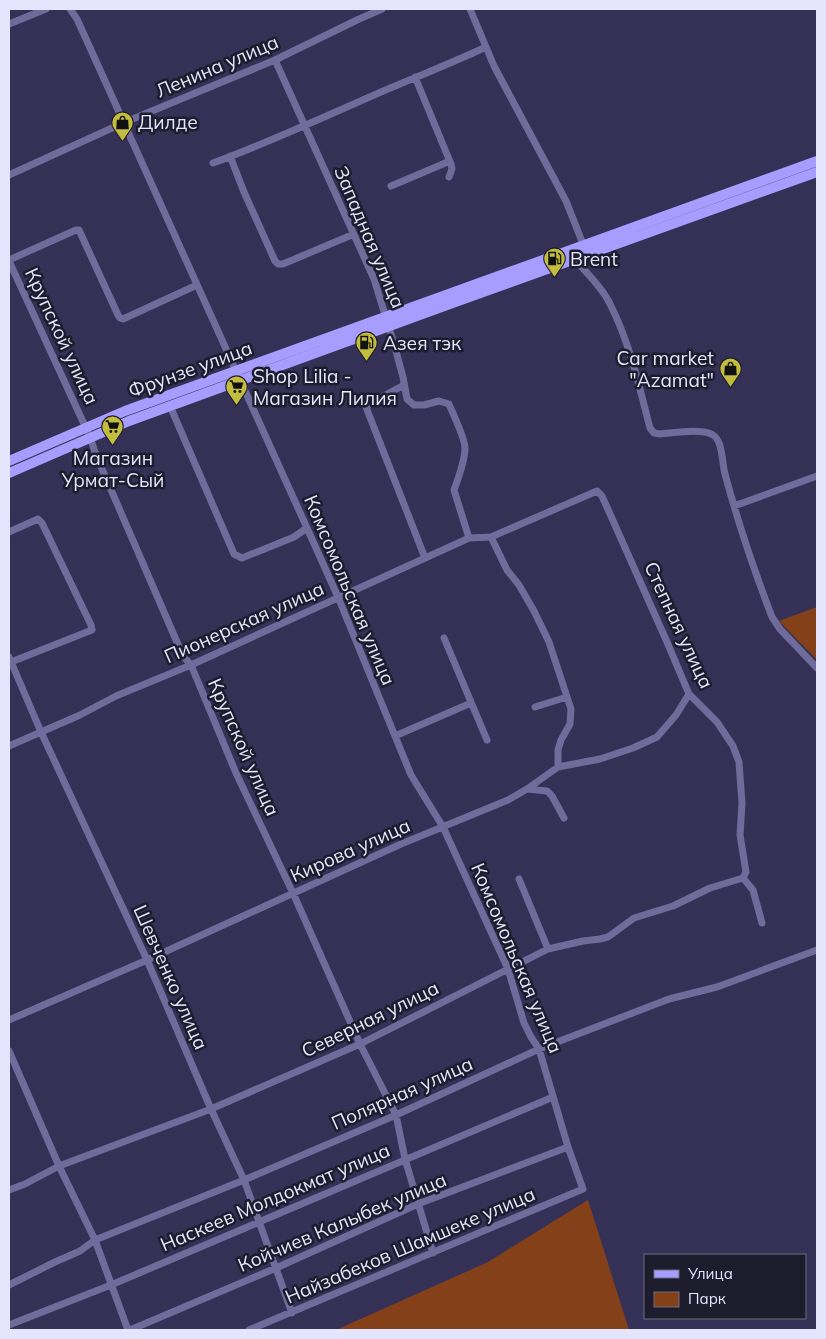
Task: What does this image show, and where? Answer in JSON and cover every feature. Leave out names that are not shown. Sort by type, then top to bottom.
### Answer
[{"type":"main road","points":[[522,273],[817,161]]},
{"type":"main road","points":[[522,273],[575,259],[585,250],[817,172]]},
{"type":"main road","name":"Фрунзе улица","points":[[9,473],[125,411],[239,376],[522,273]]},
{"type":"main road","name":"Фрунзе улица","points":[[9,461],[88,432],[170,406],[239,376]]},
{"type":"street","points":[[9,24],[46,9]]},
{"type":"street","name":"Комсомольская улица","points":[[70,9],[77,19],[338,597],[411,774],[443,827],[508,969],[524,1023],[539,1049],[568,1147],[583,1189]]},
{"type":"street","name":"Ленина улица","points":[[9,175],[123,123],[275,60],[382,9]]},
{"type":"street","points":[[470,9],[494,66],[566,201],[585,250]]},
{"type":"street","points":[[213,163],[304,126],[486,47]]},
{"type":"street","name":"Западная улица","points":[[275,60],[374,279],[388,321],[406,399],[414,405],[424,405],[439,401],[449,404],[465,448],[458,481],[454,490],[469,538]]},
{"type":"street","points":[[415,77],[450,161],[452,169],[449,177]]},
{"type":"street","points":[[230,156],[274,262],[283,264],[354,234]]},
{"type":"street","points":[[391,186],[450,161]]},
{"type":"street","points":[[9,261],[79,230],[120,318],[197,285]]},
{"type":"street","points":[[575,259],[600,288],[610,303],[630,351],[650,428],[654,433],[660,434],[707,433],[714,435],[718,440],[734,506],[772,617],[780,629],[817,668]]},
{"type":"street","name":"Крупской улица","points":[[9,261],[88,432],[96,455],[183,656],[191,665],[236,772],[293,893],[360,1044],[396,1115],[405,1159],[433,1253]]},
{"type":"street","points":[[404,385],[371,403],[366,408],[425,558]]},
{"type":"street","points":[[170,406],[234,554],[242,558],[294,536],[307,528]]},
{"type":"street","points":[[734,506],[817,476]]},
{"type":"street","name":"Пионерская улица","points":[[9,746],[469,538],[491,538],[591,492],[597,491],[602,496]]},
{"type":"street","name":"Степная улица","points":[[602,496],[689,694],[717,722],[733,746],[740,762],[742,803],[740,835],[746,872],[743,878]]},
{"type":"street","points":[[9,532],[38,519],[42,523],[91,624],[92,630],[10,660]]},
{"type":"street","points":[[491,538],[508,570],[534,611],[549,642],[571,709],[570,724],[558,750],[558,767]]},
{"type":"street","points":[[444,638],[487,740]]},
{"type":"street","name":"Шевченко улица","points":[[10,660],[41,732],[147,960],[211,1109],[244,1180],[292,1312]]},
{"type":"street","name":"Кирова улица","points":[[9,1020],[147,960],[401,844],[508,800],[528,789],[558,767],[600,759],[657,737],[676,715],[689,694]]},
{"type":"street","points":[[535,707],[567,697]]},
{"type":"street","points":[[395,736],[471,703]]},
{"type":"street","points":[[528,789],[548,791],[564,818]]},
{"type":"street","points":[[743,878],[753,890],[762,924]]},
{"type":"street","name":"Северная улица","points":[[9,1190],[26,1184],[59,1166],[211,1109],[360,1044],[548,949],[608,937],[634,918],[673,906],[710,888],[743,878]]},
{"type":"street","points":[[519,879],[548,949]]},
{"type":"street","name":"Полярная улица","points":[[9,1285],[80,1251],[95,1240],[244,1180],[396,1115],[539,1049],[669,999],[717,987],[817,950]]},
{"type":"street","points":[[9,1051],[59,1166],[95,1240],[110,1285],[129,1330]]},
{"type":"street","name":"Наскеев Молдокмат улица","points":[[9,1325],[110,1285],[553,1097]]},
{"type":"street","name":"Койчиев Калыбек улица","points":[[129,1330],[276,1268],[418,1204],[568,1147]]},
{"type":"street","name":"Найзабеков Шамшеке улица","points":[[249,1330],[583,1189]]},
{"type":"green space","points":[[817,607],[817,660],[779,621]]},
{"type":"green space","points":[[588,1200],[629,1330],[336,1330],[488,1262]]},
{"type":"place","name":"Дилде","points":[[122,141]]},
{"type":"place","name":"Brent","points":[[554,278]]},
{"type":"place","name":"Азея тэк","points":[[367,362]]},
{"type":"place","name":"Car market \"Azamat\"","points":[[730,388]]},
{"type":"place","name":"Shop Lilia - Магазин Лилия","points":[[237,406]]},
{"type":"place","name":"Магазин Урмат-Сый","points":[[113,446]]}]
